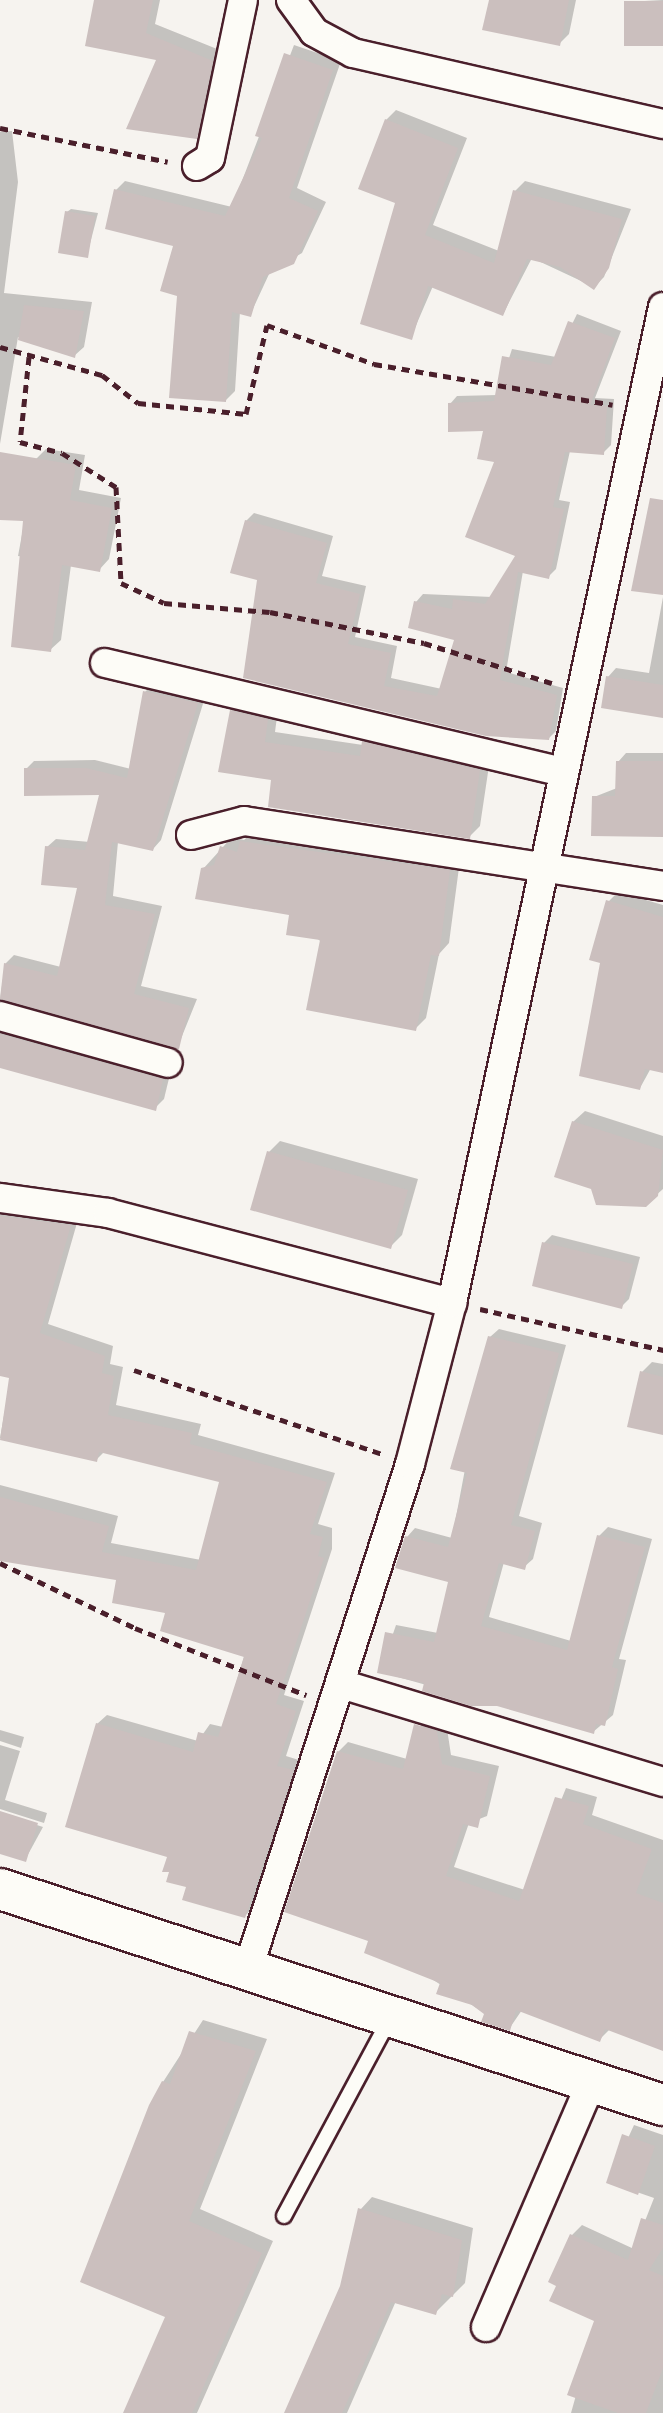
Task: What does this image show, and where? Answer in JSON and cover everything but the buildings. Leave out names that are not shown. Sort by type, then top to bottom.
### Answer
[{"type":"street","points":[[197,166],[210,158],[243,0]]},
{"type":"street","points":[[291,0],[314,32],[353,53],[663,124]]},
{"type":"street","points":[[248,1969],[410,1464],[452,1303],[560,771],[580,692],[637,409],[663,307]]},
{"type":"street","points":[[105,663],[560,771]]},
{"type":"street","points":[[191,835],[244,821],[436,854],[543,863],[663,886]]},
{"type":"street","points":[[0,1016],[168,1063]]},
{"type":"street","points":[[0,1198],[108,1213],[452,1303]]},
{"type":"street","points":[[337,1695],[663,1782]]},
{"type":"street","points":[[0,1889],[393,2013],[663,2104]]},
{"type":"street","points":[[486,2327],[592,2081]]},
{"type":"lane","points":[[284,2216],[393,2013]]},
{"type":"path","points":[[0,128],[197,166]]},
{"type":"path","points":[[0,347],[102,375],[138,403],[246,414],[267,325],[374,364],[637,409]]},
{"type":"path","points":[[29,357],[20,442],[62,453],[116,487],[121,583],[164,603],[270,612],[424,643],[580,692]]},
{"type":"path","points":[[452,1303],[663,1350]]},
{"type":"path","points":[[134,1370],[410,1464]]},
{"type":"path","points":[[0,1563],[135,1628],[337,1695]]}]
